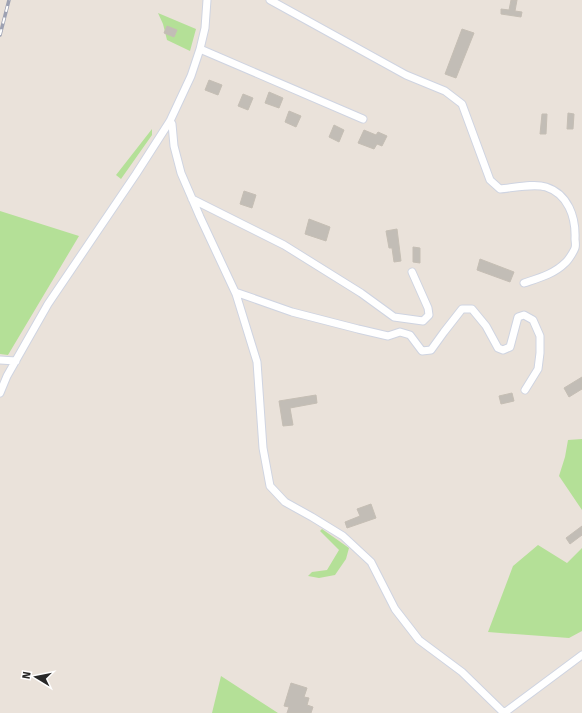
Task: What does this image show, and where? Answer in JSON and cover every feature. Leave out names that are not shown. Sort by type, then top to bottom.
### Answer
[{"type":"street","points":[[0,393],[7,376],[48,304],[170,121],[191,76],[200,49],[205,28],[207,0]]},
{"type":"street","points":[[270,0],[406,75],[445,91],[462,104],[490,180],[500,189],[544,186],[557,191],[565,199],[576,229],[575,248],[566,263],[552,274],[524,283]]},
{"type":"street","points":[[200,49],[363,119]]},
{"type":"street","points":[[170,121],[172,124],[174,146],[181,173],[236,294],[257,362],[263,448],[270,486],[285,502],[342,536],[371,562],[394,609],[419,640],[462,672],[504,713],[582,655]]},
{"type":"street","points":[[192,199],[284,245],[361,292],[394,317],[423,321],[429,315],[428,308],[412,272]]},
{"type":"street","points":[[236,294],[238,293],[292,312],[388,336],[400,332],[410,334],[422,351],[431,350],[462,309],[472,309],[486,326],[498,348],[504,350],[510,347],[518,317],[524,315],[533,320],[540,336],[538,369],[524,390]]},
{"type":"street","points":[[0,360],[16,361]]},
{"type":"green space","points":[[158,13],[196,29],[190,51],[167,40],[163,24]]},
{"type":"green space","points":[[152,129],[152,135],[121,179],[116,175]]},
{"type":"green space","points":[[0,211],[79,236],[8,355],[0,354]]},
{"type":"green space","points":[[582,439],[582,510],[559,476],[565,457],[568,440]]},
{"type":"green space","points":[[322,529],[349,548],[346,559],[335,575],[319,578],[308,576],[312,572],[327,570],[339,550],[320,531]]},
{"type":"green space","points":[[538,545],[567,563],[582,548],[582,631],[569,638],[488,632],[513,566]]},
{"type":"green space","points":[[221,676],[278,713],[212,713]]},
{"type":"building","points":[[511,0],[517,0],[515,11],[522,12],[521,17],[501,14],[501,9],[509,10]]},
{"type":"building","points":[[167,26],[177,30],[174,37],[164,33]]},
{"type":"building","points":[[462,29],[474,33],[456,78],[445,74]]},
{"type":"building","points":[[209,80],[222,85],[218,95],[205,90]]},
{"type":"building","points":[[269,92],[283,98],[279,108],[265,103]]},
{"type":"building","points":[[243,94],[253,98],[248,110],[238,106]]},
{"type":"building","points":[[289,111],[301,116],[296,127],[285,122]]},
{"type":"building","points":[[568,113],[574,114],[573,129],[567,129]]},
{"type":"building","points":[[542,114],[547,114],[546,134],[540,134]]},
{"type":"building","points":[[334,125],[344,130],[339,142],[329,137]]},
{"type":"building","points":[[364,130],[376,135],[378,132],[387,136],[382,146],[377,144],[374,149],[358,143]]},
{"type":"building","points":[[244,191],[256,195],[252,208],[240,204]]},
{"type":"building","points":[[309,219],[330,227],[326,241],[305,234]]},
{"type":"building","points":[[397,229],[401,261],[394,262],[392,248],[389,248],[386,231]]},
{"type":"building","points":[[413,247],[420,248],[420,263],[413,262]]},
{"type":"building","points":[[480,259],[514,272],[510,282],[477,270]]},
{"type":"building","points":[[582,377],[582,389],[569,397],[564,388]]},
{"type":"building","points":[[512,393],[514,401],[501,404],[499,396]]},
{"type":"building","points":[[316,395],[317,403],[290,408],[293,425],[283,426],[279,401]]},
{"type":"building","points":[[371,504],[376,518],[347,528],[345,522],[360,516],[357,509]]},
{"type":"building","points":[[582,526],[582,535],[570,544],[566,538]]},
{"type":"building","points":[[291,683],[307,688],[304,697],[309,698],[307,705],[313,707],[311,713],[287,713],[289,707],[284,706]]},
{"type":"railway","points":[[0,35],[9,0]]}]
